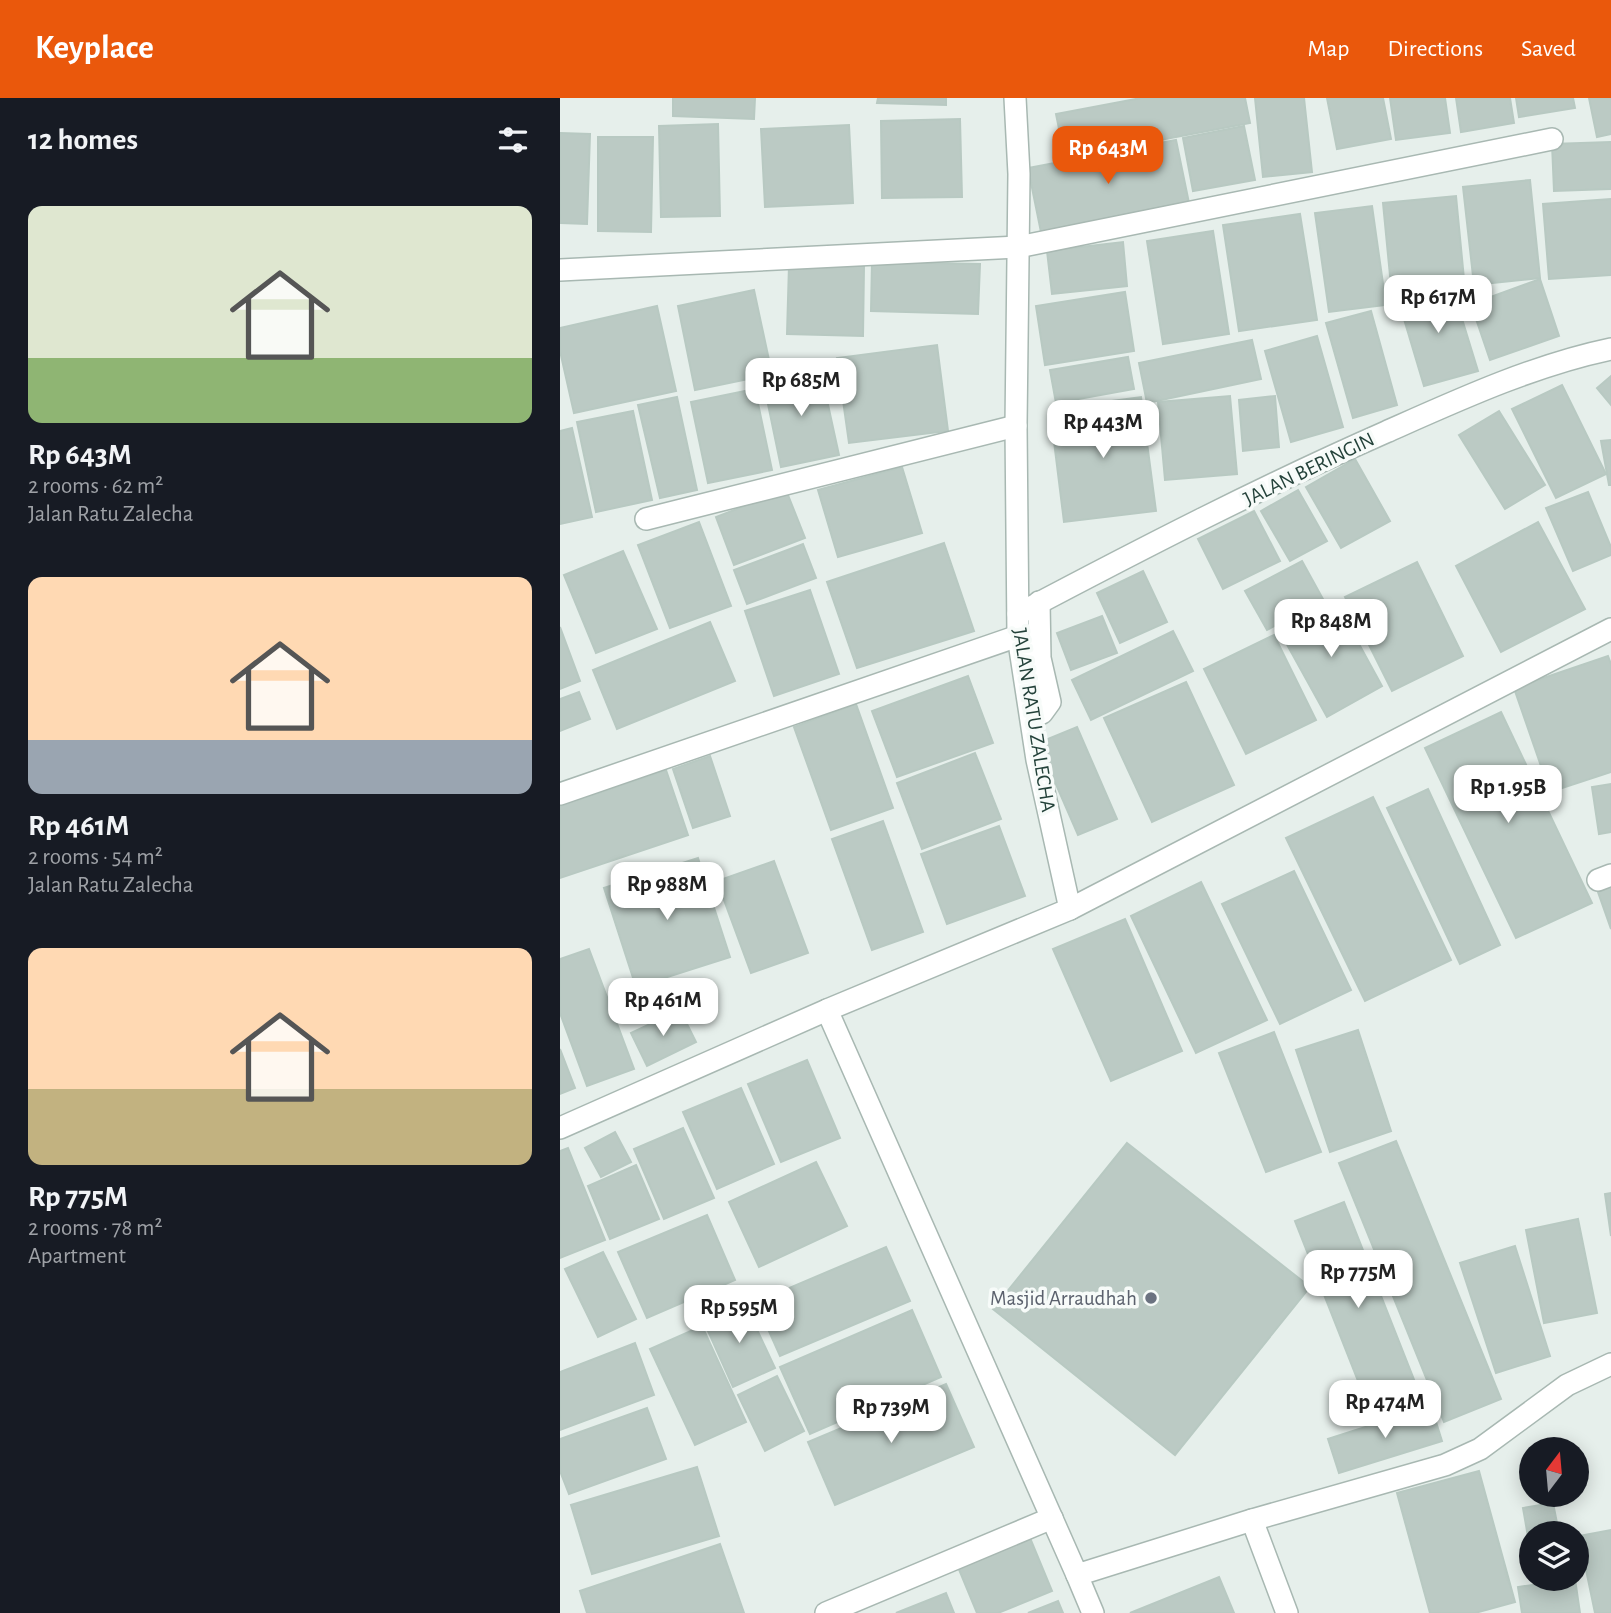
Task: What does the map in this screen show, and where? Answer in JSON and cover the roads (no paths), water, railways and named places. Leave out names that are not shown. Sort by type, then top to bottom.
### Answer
[{"type":"street","name":"JALAN RATU ZALECHA","points":[[1015,98],[1019,174],[1016,426],[1018,636],[1031,718],[1070,909]]},
{"type":"street","points":[[560,270],[1018,247],[1552,139]]},
{"type":"street","name":"JALAN BERINGIN","points":[[1018,614],[1329,457],[1441,407],[1544,369],[1611,349]]},
{"type":"street","points":[[646,519],[1016,426]]},
{"type":"street","points":[[1031,718],[1042,713],[1050,702],[1040,658],[1039,602]]},
{"type":"street","points":[[560,1128],[827,1010],[1070,909],[1611,629]]},
{"type":"street","points":[[560,794],[1018,636]]},
{"type":"street","points":[[827,1010],[1093,1613]]},
{"type":"street","points":[[1077,1575],[1461,1458],[1480,1449],[1567,1385],[1611,1364]]},
{"type":"street","points":[[826,1613],[1052,1518]]},
{"type":"street","points":[[1252,1520],[1287,1613]]},
{"type":"place","name":"Masjid Arraudhah","points":[[1151,1298]]}]
